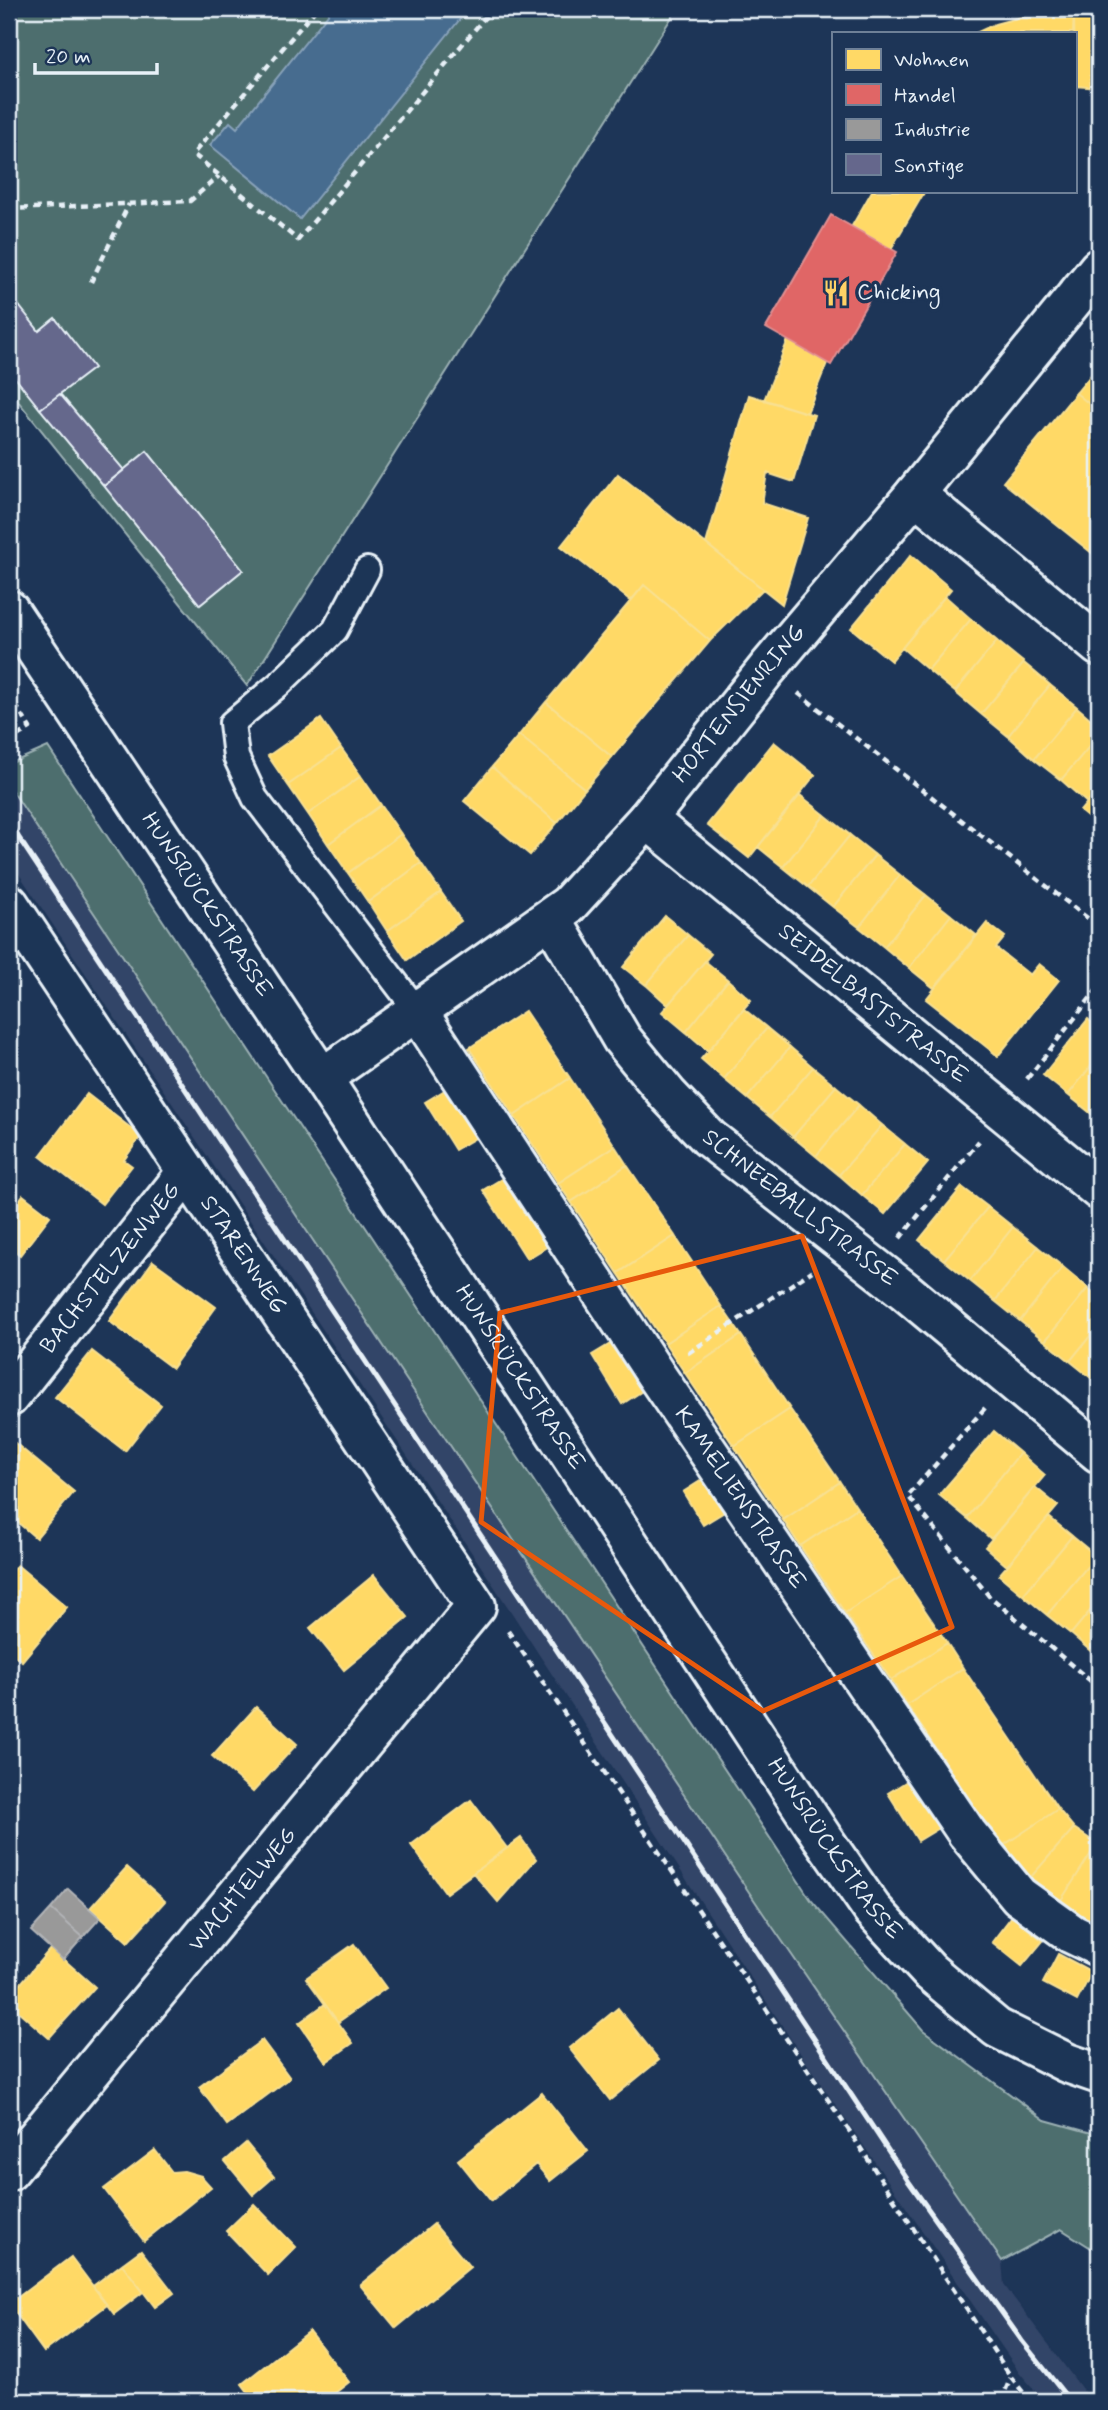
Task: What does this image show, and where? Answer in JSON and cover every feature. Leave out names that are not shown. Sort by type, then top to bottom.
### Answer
[{"type":"street","name":"HORTENSIENRING","points":[[322,1078],[568,905],[647,819],[767,669],[915,494],[1099,268]]},
{"type":"street","points":[[915,494],[1099,646]]},
{"type":"street","name":"HUNSRÜCKSTRASSE","points":[[9,610],[872,1909],[929,1971],[997,2028],[1067,2063],[1099,2074]]},
{"type":"street","name":"SEIDELBASTSTRASSE","points":[[647,819],[1099,1190]]},
{"type":"street","name":"STARENWEG","points":[[9,904],[475,1606]]},
{"type":"street","name":"SCHNEEBALLSTRASSE","points":[[551,918],[622,1039],[668,1095],[709,1138],[1011,1378],[1099,1453]]},
{"type":"street","name":"KAMELIENSTRASSE","points":[[418,1012],[656,1375],[967,1833],[1019,1896],[1072,1934],[1099,1947]]},
{"type":"street","name":"BACHSTELZENWEG","points":[[9,1397],[187,1172]]},
{"type":"street","name":"WACHTELWEG","points":[[9,2171],[475,1606]]},
{"type":"lane","points":[[367,570],[335,630],[278,685],[232,723],[234,746],[236,758],[255,798],[418,1012]]},
{"type":"path","points":[[316,9],[193,154],[298,240],[492,9]]},
{"type":"path","points":[[9,209],[190,201],[219,176]]},
{"type":"path","points":[[91,282],[130,203]]},
{"type":"path","points":[[767,669],[1099,927]]},
{"type":"path","points":[[9,694],[30,728],[9,741]]},
{"type":"path","points":[[1079,1014],[1099,987]]},
{"type":"path","points":[[656,1375],[848,1247]]},
{"type":"path","points":[[1011,1378],[908,1496],[989,1596],[1099,1688]]},
{"type":"path","points":[[475,1606],[496,1613],[848,2129],[1011,2377],[1030,2401]]},
{"type":"path","points":[[1001,2401],[1011,2377]]},
{"type":"highlighted area","points":[[802,1236],[952,1627],[763,1711],[481,1522],[500,1313]]},
{"type":"shaded area","points":[[332,9],[468,9],[300,219],[210,145],[230,122],[237,128]]},
{"type":"shaded area","points":[[9,786],[763,1913],[1002,2261],[1004,2285],[1091,2401],[1044,2401],[1020,2373],[804,2059],[498,1592],[9,859]]},
{"type":"green space","points":[[9,9],[677,9],[247,686],[9,390]]},
{"type":"green space","points":[[48,747],[811,1900],[923,2030],[1045,2120],[1099,2135],[1099,2253],[1061,2229],[1002,2261],[763,1913],[9,786],[9,764]]},
{"type":"building: Wohnen","points":[[1074,9],[1099,9],[1099,88],[1076,86]]},
{"type":"building: Wohnen","points":[[1074,9],[1073,32],[978,32],[995,24],[1047,10]]},
{"type":"building: Wohnen","points":[[871,192],[924,192],[891,249],[852,226]]},
{"type":"building: Wohnen","points":[[788,340],[827,363],[807,413],[764,400]]},
{"type":"building: Wohnen","points":[[1099,365],[1099,412],[1076,393]]},
{"type":"building: Wohnen","points":[[1076,393],[1099,412],[1097,557],[1003,482]]},
{"type":"building: Wohnen","points":[[749,395],[814,415],[794,482],[767,473],[762,503],[808,518],[782,604],[706,544]]},
{"type":"building: Wohnen","points":[[618,474],[763,589],[710,641],[644,585],[631,601],[561,546]]},
{"type":"building: Wohnen","points":[[911,555],[951,589],[891,661],[851,628]]},
{"type":"building: Wohnen","points":[[644,585],[710,641],[612,757],[546,702]]},
{"type":"building: Wohnen","points":[[945,596],[971,619],[928,670],[902,648]]},
{"type":"building: Wohnen","points":[[971,619],[997,641],[955,692],[928,670]]},
{"type":"building: Wohnen","points":[[997,641],[1024,663],[981,714],[955,692]]},
{"type":"building: Wohnen","points":[[1024,663],[1050,685],[1008,736],[981,714]]},
{"type":"building: Wohnen","points":[[1050,685],[1077,707],[1034,759],[1008,736]]},
{"type":"building: Wohnen","points":[[546,702],[612,757],[585,789],[519,735]]},
{"type":"building: Wohnen","points":[[1077,707],[1099,726],[1099,735],[1061,780],[1034,759]]},
{"type":"building: Wohnen","points":[[321,719],[341,748],[288,785],[268,756]]},
{"type":"building: Wohnen","points":[[519,735],[585,789],[557,823],[492,767]]},
{"type":"building: Wohnen","points":[[1099,735],[1099,788],[1087,803],[1061,780]]},
{"type":"building: Wohnen","points":[[774,742],[815,775],[749,858],[707,825]]},
{"type":"building: Wohnen","points":[[341,748],[361,776],[308,814],[288,785]]},
{"type":"building: Wohnen","points":[[492,767],[557,823],[530,855],[464,801]]},
{"type":"building: Wohnen","points":[[361,776],[381,805],[328,844],[308,814]]},
{"type":"building: Wohnen","points":[[1099,788],[1099,825],[1098,826],[1080,811]]},
{"type":"building: Wohnen","points":[[800,795],[825,815],[783,867],[758,847]]},
{"type":"building: Wohnen","points":[[381,805],[401,834],[348,873],[328,844]]},
{"type":"building: Wohnen","points":[[825,815],[850,835],[808,887],[783,867]]},
{"type":"building: Wohnen","points":[[401,834],[421,863],[368,902],[348,873]]},
{"type":"building: Wohnen","points":[[850,835],[875,855],[833,907],[808,887]]},
{"type":"building: Wohnen","points":[[875,855],[900,875],[859,927],[833,907]]},
{"type":"building: Wohnen","points":[[421,863],[441,892],[387,931],[368,902]]},
{"type":"building: Wohnen","points":[[900,875],[926,895],[884,947],[859,927]]},
{"type":"building: Wohnen","points":[[441,892],[461,921],[407,960],[387,931]]},
{"type":"building: Wohnen","points":[[926,895],[951,915],[909,968],[884,947]]},
{"type":"building: Wohnen","points":[[951,915],[976,935],[934,988],[909,968]]},
{"type":"building: Wohnen","points":[[665,916],[688,935],[646,985],[623,967]]},
{"type":"building: Wohnen","points":[[987,923],[1005,937],[996,948],[1030,975],[1039,964],[1059,980],[998,1056],[926,999]]},
{"type":"building: Wohnen","points":[[688,935],[711,954],[668,1005],[646,985]]},
{"type":"building: Wohnen","points":[[705,961],[728,980],[686,1032],[662,1012]]},
{"type":"building: Wohnen","points":[[728,980],[751,1000],[708,1051],[686,1032]]},
{"type":"building: Wohnen","points":[[744,1009],[767,1028],[724,1079],[701,1059]]},
{"type":"building: Wohnen","points":[[525,1011],[570,1078],[514,1116],[469,1048]]},
{"type":"building: Wohnen","points":[[1088,1019],[1099,1029],[1099,1056],[1068,1095],[1043,1075]]},
{"type":"building: Wohnen","points":[[767,1028],[790,1047],[747,1098],[724,1079]]},
{"type":"building: Wohnen","points":[[790,1047],[813,1067],[770,1117],[747,1098]]},
{"type":"building: Wohnen","points":[[1099,1056],[1099,1107],[1093,1115],[1068,1095]]},
{"type":"building: Wohnen","points":[[813,1067],[836,1086],[793,1137],[770,1117]]},
{"type":"building: Wohnen","points":[[570,1078],[615,1146],[558,1183],[514,1116]]},
{"type":"building: Wohnen","points":[[453,1085],[484,1133],[455,1150],[425,1102]]},
{"type":"building: Wohnen","points":[[836,1086],[859,1105],[816,1156],[793,1137]]},
{"type":"building: Wohnen","points":[[87,1094],[141,1136],[124,1160],[132,1166],[102,1204],[40,1156]]},
{"type":"building: Wohnen","points":[[859,1105],[882,1125],[839,1175],[816,1156]]},
{"type":"building: Wohnen","points":[[882,1125],[905,1144],[862,1195],[839,1175]]},
{"type":"building: Wohnen","points":[[905,1144],[928,1163],[885,1214],[862,1195]]},
{"type":"building: Wohnen","points":[[615,1146],[627,1165],[571,1202],[558,1183]]},
{"type":"building: Wohnen","points":[[627,1165],[675,1236],[618,1273],[571,1202]]},
{"type":"building: Wohnen","points":[[511,1173],[555,1242],[527,1259],[483,1190]]},
{"type":"building: Wohnen","points":[[962,1187],[988,1207],[944,1260],[919,1240]]},
{"type":"building: Wohnen","points":[[23,1195],[50,1216],[20,1255],[9,1246],[9,1214]]},
{"type":"building: Wohnen","points":[[988,1207],[1013,1227],[970,1281],[944,1260]]},
{"type":"building: Wohnen","points":[[1013,1227],[1038,1247],[995,1301],[970,1281]]},
{"type":"building: Wohnen","points":[[675,1236],[721,1306],[665,1343],[618,1273]]},
{"type":"building: Wohnen","points":[[1038,1247],[1063,1267],[1020,1321],[995,1301]]},
{"type":"building: Wohnen","points":[[153,1261],[216,1307],[172,1368],[109,1321]]},
{"type":"building: Wohnen","points":[[1063,1267],[1088,1288],[1045,1341],[1020,1321]]},
{"type":"building: Wohnen","points":[[1088,1288],[1099,1297],[1099,1325],[1070,1361],[1045,1341]]},
{"type":"building: Wohnen","points":[[721,1306],[741,1335],[685,1373],[665,1343]]},
{"type":"building: Wohnen","points":[[1099,1325],[1099,1376],[1095,1381],[1070,1361]]},
{"type":"building: Wohnen","points":[[741,1335],[790,1409],[734,1446],[685,1373]]},
{"type":"building: Wohnen","points":[[620,1338],[650,1386],[622,1404],[592,1355]]},
{"type":"building: Wohnen","points":[[92,1351],[161,1405],[125,1451],[55,1397]]},
{"type":"building: Wohnen","points":[[790,1409],[840,1482],[783,1520],[734,1446]]},
{"type":"building: Wohnen","points":[[994,1431],[1020,1453],[967,1518],[939,1495]]},
{"type":"building: Wohnen","points":[[15,1443],[74,1492],[36,1538],[9,1515],[9,1450]]},
{"type":"building: Wohnen","points":[[1020,1453],[1045,1475],[991,1539],[967,1518]]},
{"type":"building: Wohnen","points":[[710,1475],[731,1508],[703,1525],[683,1492]]},
{"type":"building: Wohnen","points":[[840,1482],[857,1508],[800,1546],[783,1520]]},
{"type":"building: Wohnen","points":[[1035,1487],[1058,1506],[1007,1566],[985,1547]]},
{"type":"building: Wohnen","points":[[857,1508],[902,1576],[845,1613],[800,1546]]},
{"type":"building: Wohnen","points":[[1049,1517],[1072,1536],[1023,1595],[999,1575]]},
{"type":"building: Wohnen","points":[[1072,1536],[1096,1556],[1047,1615],[1023,1595]]},
{"type":"building: Wohnen","points":[[1096,1556],[1099,1559],[1099,1600],[1071,1634],[1047,1615]]},
{"type":"building: Wohnen","points":[[17,1565],[67,1607],[22,1661],[9,1651],[9,1570],[11,1572]]},
{"type":"building: Wohnen","points":[[374,1575],[408,1617],[344,1670],[310,1628]]},
{"type":"building: Wohnen","points":[[902,1576],[947,1643],[891,1680],[845,1613]]},
{"type":"building: Wohnen","points":[[1099,1600],[1099,1648],[1094,1654],[1071,1634]]},
{"type":"building: Wohnen","points":[[947,1643],[963,1668],[907,1705],[891,1680]]},
{"type":"building: Wohnen","points":[[963,1668],[1058,1809],[1001,1847],[907,1705]]},
{"type":"building: Wohnen","points":[[256,1707],[297,1744],[253,1792],[212,1756]]},
{"type":"building: Wohnen","points":[[917,1775],[946,1824],[918,1841],[888,1793]]},
{"type":"building: Wohnen","points":[[471,1800],[507,1848],[446,1893],[411,1845]]},
{"type":"building: Wohnen","points":[[1058,1809],[1074,1828],[1030,1878],[1001,1847]]},
{"type":"building: Wohnen","points":[[1074,1828],[1097,1844],[1058,1905],[1030,1878]]},
{"type":"building: Wohnen","points":[[521,1838],[536,1859],[498,1902],[473,1873]]},
{"type":"building: Wohnen","points":[[1097,1844],[1099,1845],[1099,1932],[1058,1905]]},
{"type":"building: Wohnen","points":[[127,1867],[165,1901],[128,1942],[90,1908]]},
{"type":"building: Wohnen","points":[[1012,1916],[1043,1941],[1022,1966],[992,1942]]},
{"type":"building: Wohnen","points":[[354,1944],[386,1988],[338,2022],[306,1978]]},
{"type":"building: Wohnen","points":[[51,1948],[95,1987],[49,2038],[9,2003],[9,1997]]},
{"type":"building: Wohnen","points":[[1058,1954],[1092,1972],[1077,2001],[1043,1983]]},
{"type":"building: Wohnen","points":[[325,2004],[353,2043],[326,2062],[299,2023]]},
{"type":"building: Wohnen","points":[[618,2008],[659,2060],[610,2100],[569,2048]]},
{"type":"building: Wohnen","points":[[262,2040],[290,2078],[227,2125],[199,2087]]},
{"type":"building: Wohnen","points":[[542,2093],[588,2151],[550,2181],[536,2164],[491,2201],[458,2160]]},
{"type":"building: Wohnen","points":[[246,2143],[274,2177],[253,2195],[225,2161]]},
{"type":"building: Wohnen","points":[[155,2150],[172,2172],[184,2171],[201,2176],[211,2187],[144,2241],[104,2189]]},
{"type":"building: Wohnen","points":[[254,2204],[296,2247],[268,2275],[226,2231]]},
{"type":"building: Wohnen","points":[[434,2224],[470,2267],[396,2328],[360,2285]]},
{"type":"building: Wohnen","points":[[141,2250],[174,2293],[155,2307],[122,2264]]},
{"type":"building: Wohnen","points":[[71,2257],[107,2305],[44,2352],[9,2304]]},
{"type":"building: Wohnen","points":[[122,2264],[143,2292],[114,2314],[93,2286]]},
{"type":"building: Wohnen","points":[[309,2331],[349,2382],[325,2401],[255,2401],[242,2384]]},
{"type":"building: Handel","points":[[831,215],[897,252],[831,365],[766,328]]},
{"type":"building: Industrie","points":[[68,1889],[100,1918],[83,1937],[51,1909]]},
{"type":"building: Industrie","points":[[51,1909],[83,1937],[63,1960],[31,1931]]},
{"type":"building: Sonstige","points":[[9,293],[39,331],[55,318],[94,368],[40,409],[9,370]]},
{"type":"building: Sonstige","points":[[60,394],[124,470],[104,486],[40,409]]},
{"type":"building: Sonstige","points":[[147,451],[243,570],[200,605],[104,486]]},
{"type":"railway","points":[[9,823],[909,2182],[1022,2341],[1070,2401]]},
{"type":"place","name":"Chicking","points":[[836,293]]}]
